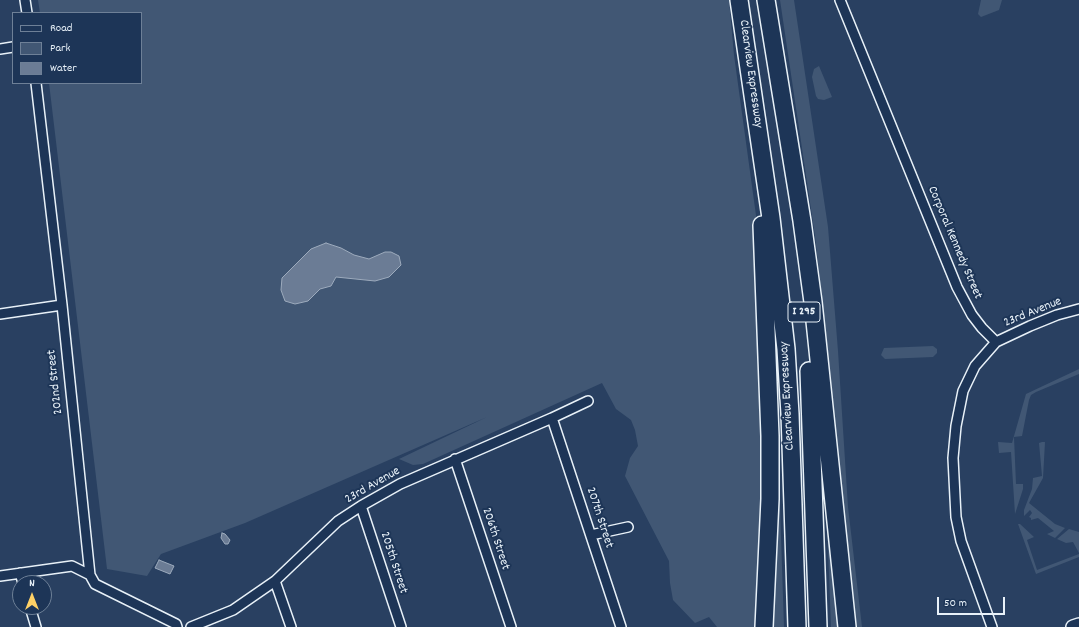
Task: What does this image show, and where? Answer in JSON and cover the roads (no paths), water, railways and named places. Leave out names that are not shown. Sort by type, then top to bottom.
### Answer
[{"type":"highway","name":"Clearview Expressway","points":[[739,0],[771,218],[786,349],[790,414],[797,627]]},
{"type":"highway","name":"Clearview Expressway","points":[[765,0],[802,281],[806,326],[812,413],[818,627]]},
{"type":"highway","points":[[765,0],[802,222],[812,295],[847,627]]},
{"type":"highway","points":[[744,33],[763,236],[770,436],[770,499],[764,627]]},
{"type":"street","points":[[26,0],[27,12]]},
{"type":"street","name":"Corporal Kennedy Street","points":[[840,0],[957,287],[972,315],[996,342]]},
{"type":"street","points":[[0,49],[12,47]]},
{"type":"street","name":"202nd Street","points":[[36,84],[62,305],[90,575]]},
{"type":"street","points":[[0,314],[62,305]]},
{"type":"street","name":"23rd Avenue","points":[[996,342],[1057,315],[1079,309]]},
{"type":"street","points":[[992,627],[961,541],[956,517],[953,458],[956,426],[963,391],[975,366],[996,342]]},
{"type":"street","name":"23rd Avenue","points":[[191,627],[233,610],[276,581],[338,522],[361,506],[400,484],[588,401]]},
{"type":"street","name":"207th Street","points":[[552,418],[621,627]]},
{"type":"street","name":"206th Street","points":[[456,459],[511,627]]},
{"type":"street","name":"205th Street","points":[[361,506],[400,627]]},
{"type":"street","points":[[591,535],[628,527]]},
{"type":"street","points":[[0,576],[72,566],[90,575],[95,584],[176,624],[177,627]]},
{"type":"street","points":[[276,581],[291,627]]},
{"type":"street","points":[[32,615],[36,627]]},
{"type":"street","points":[[1073,627],[1079,625]]},
{"type":"water","points":[[326,243],[341,248],[354,255],[369,259],[385,252],[391,252],[399,256],[401,265],[389,277],[375,281],[336,277],[331,286],[320,289],[308,301],[295,304],[285,301],[281,290],[282,278],[311,249]]},
{"type":"water","points":[[222,533],[225,534],[230,540],[228,544],[225,544],[221,538]]},
{"type":"water","points":[[159,560],[174,566],[170,574],[155,568]]}]
